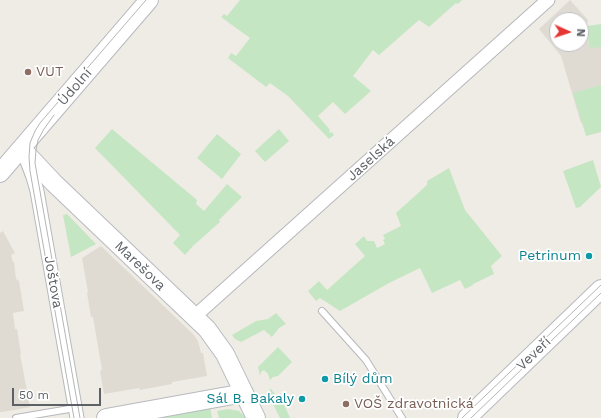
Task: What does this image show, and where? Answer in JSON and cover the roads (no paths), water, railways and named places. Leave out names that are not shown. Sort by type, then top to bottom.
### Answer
[{"type":"street","name":"Údolní","points":[[0,173],[149,0]]},
{"type":"street","name":"Jaselská","points":[[194,317],[548,0]]},
{"type":"street","name":"Marešova","points":[[22,149],[54,183],[207,329],[225,354],[256,418]]},
{"type":"street","name":"Joštova","points":[[22,149],[37,191],[76,413]]},
{"type":"street","name":"Veveří","points":[[467,418],[601,289]]},
{"type":"street","points":[[106,418],[244,393]]},
{"type":"lane","points":[[322,311],[366,360],[402,418]]},
{"type":"lane","points":[[16,418],[76,413]]},
{"type":"tram line","points":[[74,418],[30,171],[30,143],[40,123],[146,0]]},
{"type":"tram line","points":[[54,115],[38,140],[35,163],[80,418]]},
{"type":"tram line","points":[[462,418],[601,285]]},
{"type":"tram line","points":[[471,418],[601,293]]},
{"type":"place","name":"VUT","points":[[28,72]]},
{"type":"place","name":"Petrinum","points":[[589,256]]},
{"type":"place","name":"Bílý dům","points":[[325,379]]},
{"type":"place","name":"Sál B. Bakaly","points":[[302,399]]},
{"type":"place","name":"VOŠ zdravotnická","points":[[346,404]]}]
